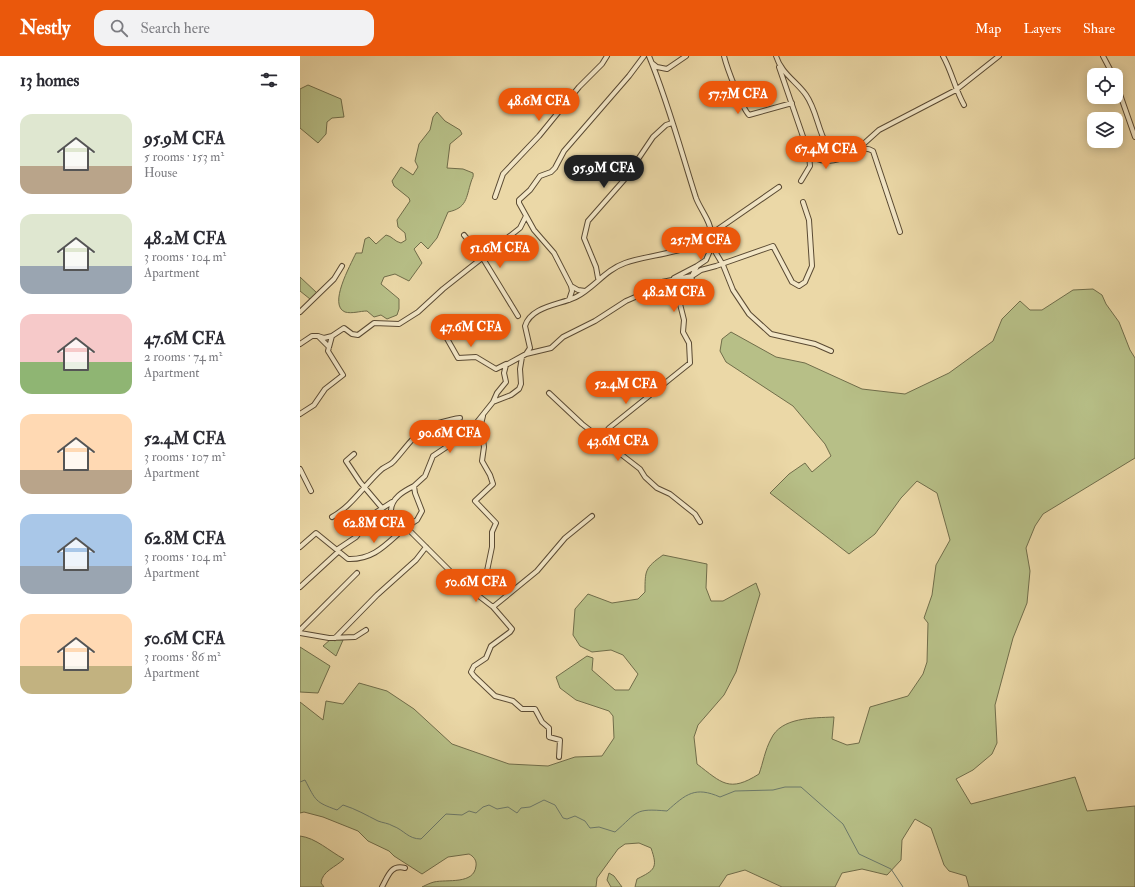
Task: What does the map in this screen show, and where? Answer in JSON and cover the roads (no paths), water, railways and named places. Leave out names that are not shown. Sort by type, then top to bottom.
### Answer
[{"type":"street","points":[[494,197],[503,174],[602,64],[607,56]]},
{"type":"street","points":[[569,300],[572,291],[571,286],[554,253],[534,230],[519,203],[540,176],[551,172],[555,168],[564,151],[629,76],[644,56]]},
{"type":"street","points":[[649,56],[698,204],[711,228],[712,244],[733,290],[744,308],[766,331],[790,339],[815,344],[831,351]]},
{"type":"street","points":[[652,62],[657,67],[667,69],[686,56]]},
{"type":"street","points":[[724,56],[745,111],[750,115],[792,103]]},
{"type":"street","points":[[776,56],[809,154],[810,166],[801,181]]},
{"type":"street","points":[[943,56],[956,90],[964,105]]},
{"type":"street","points":[[1103,56],[1109,68]]},
{"type":"street","points":[[778,62],[806,95],[816,114],[825,141],[833,154],[841,157],[849,156],[879,130],[956,90],[996,57]]},
{"type":"street","points":[[1123,103],[1135,137]]},
{"type":"street","points":[[598,278],[596,267],[584,238],[588,221],[624,180],[653,138],[666,125],[672,123]]},
{"type":"street","points":[[809,154],[817,160],[827,162],[849,156],[861,149],[868,148],[873,151],[900,232]]},
{"type":"street","points":[[492,402],[511,395],[520,389],[520,369],[524,356],[531,346],[525,326],[528,319],[545,308],[569,300],[587,290],[598,278],[625,263],[688,247],[706,240],[711,234],[779,187]]},
{"type":"street","points":[[669,280],[692,276],[701,270],[773,246],[792,282],[799,286],[805,282],[812,263],[809,220],[803,202]]},
{"type":"street","points":[[300,344],[312,336],[324,338],[332,336],[344,328],[352,334],[358,335],[374,323],[399,324],[424,308],[442,289],[520,228],[526,216]]},
{"type":"street","points":[[464,235],[482,257],[518,316]]},
{"type":"street","points":[[441,328],[458,358],[476,357],[496,369],[524,356],[551,348],[564,337],[595,322],[626,301],[697,266],[706,260],[712,244]]},
{"type":"street","points":[[300,312],[334,279],[342,266]]},
{"type":"street","points":[[601,438],[609,428],[690,363],[689,343],[683,332],[684,320],[680,304],[690,291],[692,276],[697,266]]},
{"type":"street","points":[[571,286],[578,290],[587,290]]},
{"type":"street","points":[[318,336],[329,347]]},
{"type":"street","points":[[300,414],[314,405],[325,390],[343,375],[329,353],[332,336]]},
{"type":"street","points":[[300,587],[338,552],[338,549],[351,542],[363,526],[382,508],[394,501],[404,491],[414,486],[425,476],[433,456],[469,432],[483,416],[497,393],[506,382],[504,368],[508,363]]},
{"type":"street","points":[[549,393],[582,424],[640,469],[645,477],[657,488],[670,494],[695,514],[700,522]]},
{"type":"street","points":[[468,588],[480,579],[487,571],[492,548],[492,532],[496,523],[475,501],[493,484],[482,461],[484,447],[481,424],[483,416]]},
{"type":"street","points":[[332,517],[341,512],[381,470],[394,461],[407,443],[426,428],[442,422],[460,418]]},
{"type":"street","points":[[354,454],[346,461],[382,508]]},
{"type":"street","points":[[300,469],[311,490]]},
{"type":"street","points":[[300,547],[316,533],[348,559],[367,558],[374,555],[406,527],[417,520],[422,511],[414,486]]},
{"type":"street","points":[[394,501],[391,511],[468,588],[492,607],[512,629],[491,646],[486,658],[474,666],[472,674],[496,696],[513,701],[522,709],[535,709],[542,722],[549,728],[550,737],[560,740],[559,758]]},
{"type":"street","points":[[492,607],[537,571],[565,538],[592,516]]},
{"type":"street","points":[[335,638],[377,595],[416,560],[426,547]]},
{"type":"street","points":[[300,631],[357,574]]},
{"type":"street","points":[[300,631],[335,638],[355,637],[366,630]]},
{"type":"street","points":[[382,887],[393,868],[398,866],[405,868]]},
{"type":"waterway","points":[[300,782],[305,780],[314,797],[324,805],[337,810],[343,805],[378,821],[389,824],[417,839],[421,839],[446,814],[462,815],[469,811],[476,813],[483,807],[489,805],[497,809],[508,807],[517,813],[521,808],[530,807],[544,800],[555,805],[563,818],[567,819],[575,816],[585,821],[590,828],[599,827],[615,832],[637,813],[648,810],[667,811],[686,796],[697,792],[704,792],[720,797],[735,791],[773,790],[785,787],[801,787],[843,824],[859,854],[891,869],[903,887]]}]
